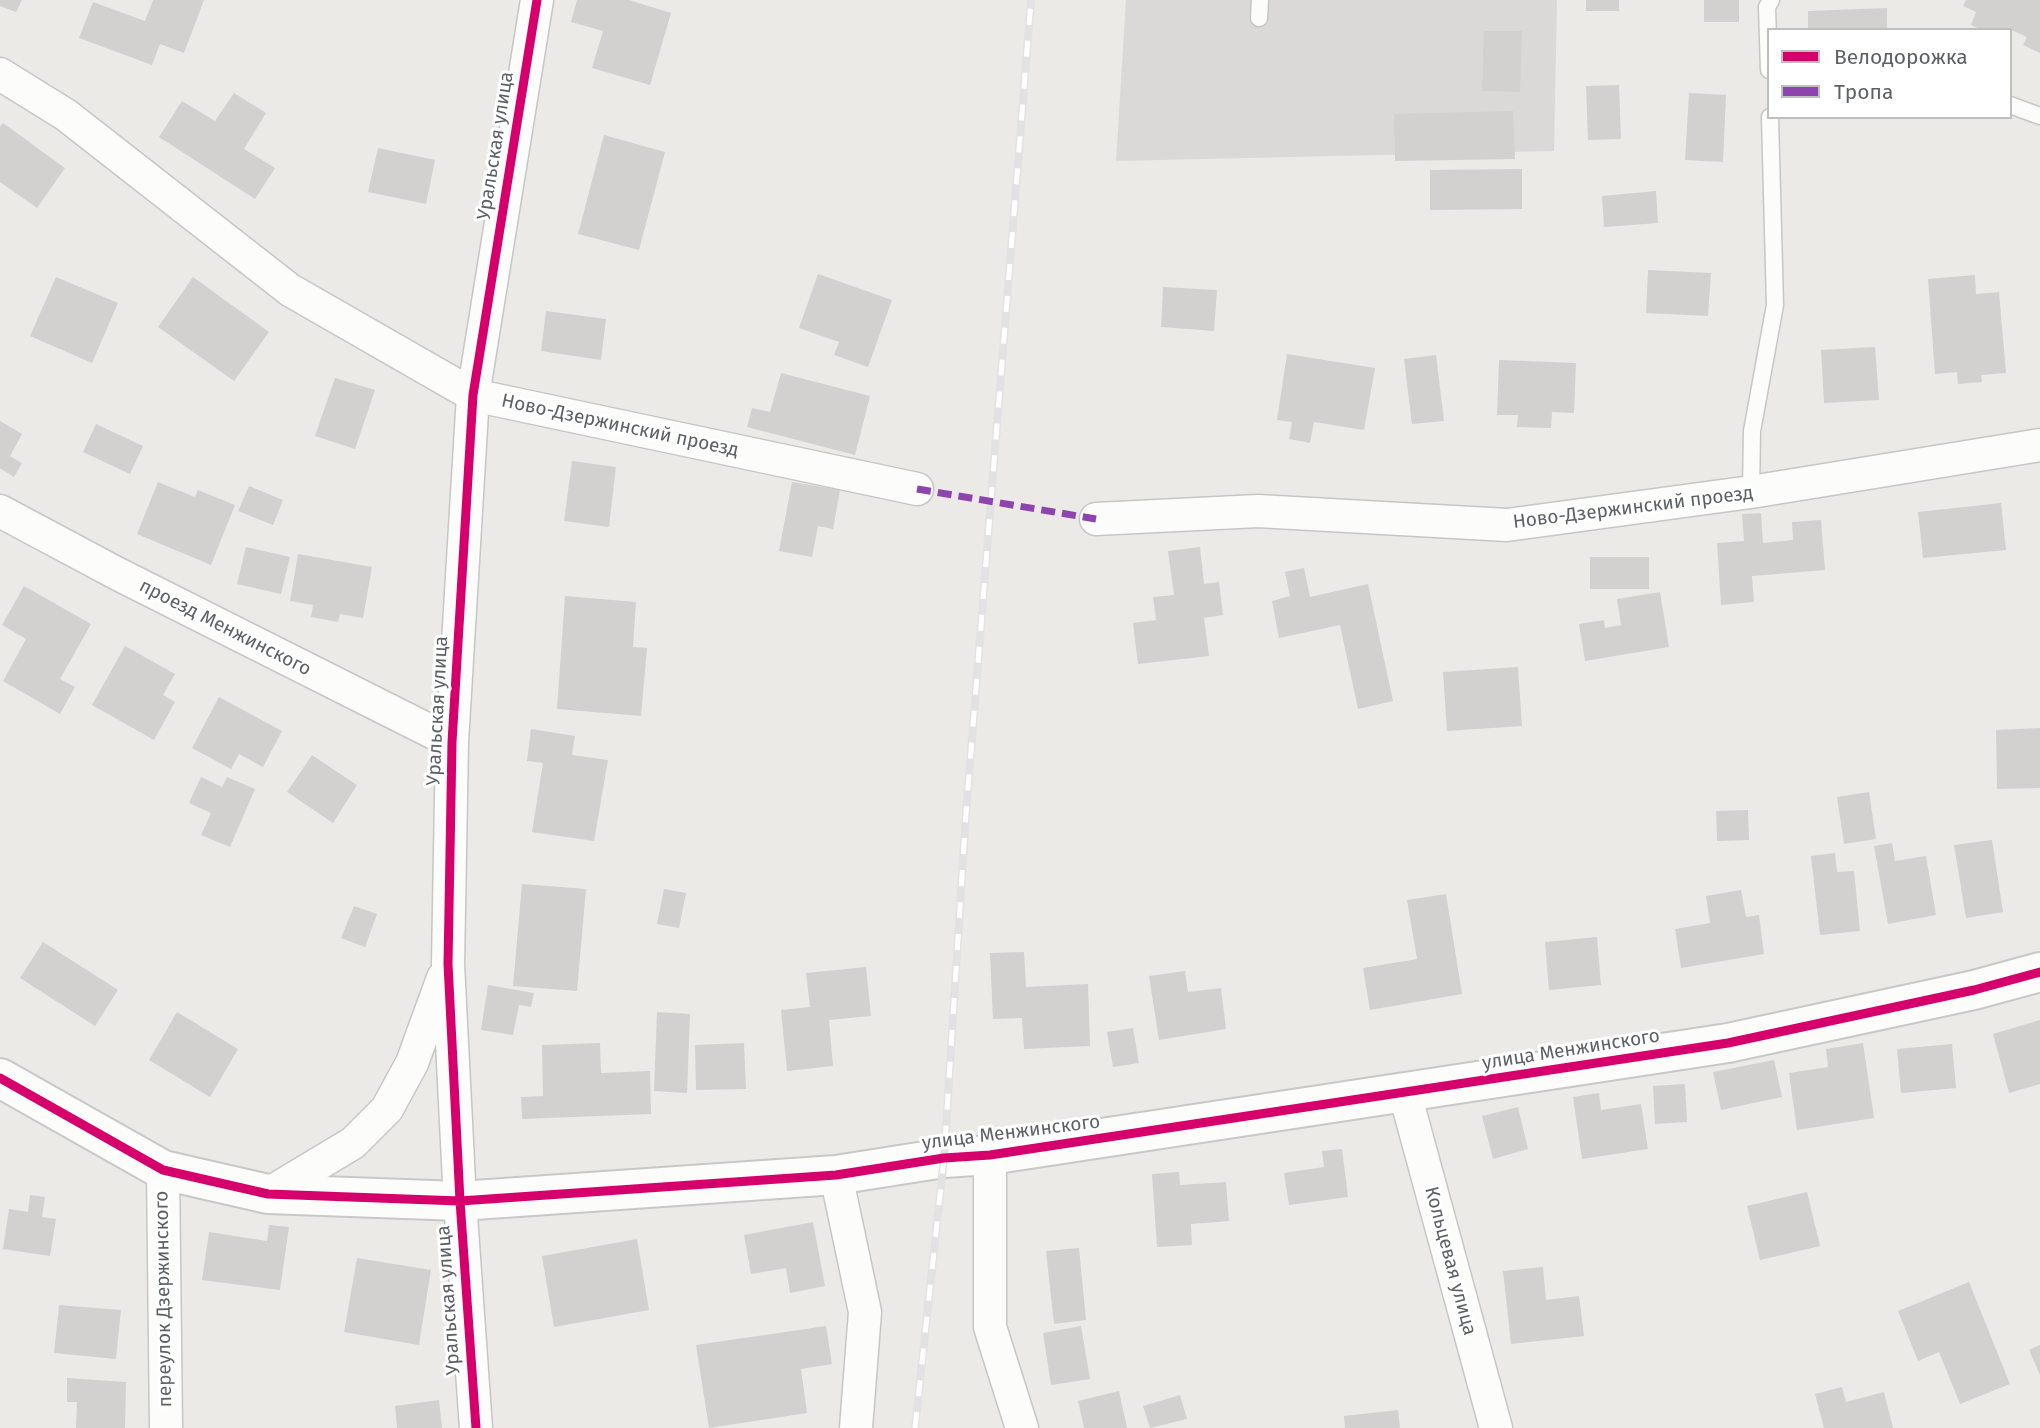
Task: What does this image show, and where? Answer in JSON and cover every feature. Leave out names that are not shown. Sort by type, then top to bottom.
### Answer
[{"type":"street","name":"Уральская улица","points":[[476,1428],[460,1201],[448,964],[452,742],[473,396],[537,0]]},
{"type":"street","name":"Ново-Дзержинский проезд","points":[[0,74],[66,114],[290,290],[473,396],[917,489]]},
{"type":"street","name":"Ново-Дзержинский проезд","points":[[1096,519],[1258,511],[1507,525],[1751,492],[2040,445]]},
{"type":"street","name":"проезд Менжинского","points":[[0,510],[118,574],[452,742]]},
{"type":"street","points":[[268,1194],[353,1143],[387,1109],[412,1063],[448,964]]},
{"type":"street","name":"улица Менжинского","points":[[0,1078],[163,1170],[268,1194],[460,1201],[836,1175],[944,1158],[990,1155],[1728,1043],[1974,990],[2040,972]]},
{"type":"street","name":"Кольцевая улица","points":[[1405,1094],[1496,1428]]},
{"type":"street","points":[[990,1155],[990,1327],[1022,1428]]},
{"type":"street","name":"переулок Дзержинского","points":[[163,1170],[166,1428]]},
{"type":"street","points":[[836,1175],[865,1312],[856,1428]]},
{"type":"lane","points":[[1259,18],[1260,0]]},
{"type":"lane","points":[[1768,28],[1767,7],[1771,0]]},
{"type":"lane","points":[[2012,106],[2040,116]]},
{"type":"lane","points":[[1751,492],[1752,431],[1775,305],[1770,119]]},
{"type":"shaded area","points":[[1126,0],[1557,0],[1554,151],[1116,161]]},
{"type":"building","points":[[0,0],[22,0],[16,12],[0,6]]},
{"type":"building","points":[[153,0],[204,0],[184,53],[160,44],[152,65],[79,38],[93,2],[145,21]]},
{"type":"building","points":[[577,0],[629,0],[671,13],[650,85],[592,68],[603,31],[571,22]]},
{"type":"building","points":[[1586,0],[1619,0],[1619,11],[1586,11]]},
{"type":"building","points":[[1704,0],[1739,0],[1739,22],[1704,22]]},
{"type":"building","points":[[1966,0],[2040,0],[2040,53],[2023,45],[2027,37],[2012,28],[1978,28],[1971,25],[1976,12],[1963,6]]},
{"type":"building","points":[[1887,8],[1887,28],[1808,28],[1808,11]]},
{"type":"building","points":[[1484,31],[1522,31],[1520,92],[1482,91]]},
{"type":"building","points":[[1619,85],[1621,139],[1588,140],[1586,86]]},
{"type":"building","points":[[234,93],[266,113],[244,149],[275,168],[255,199],[159,137],[182,101],[215,121]]},
{"type":"building","points":[[1689,93],[1726,95],[1723,162],[1685,160]]},
{"type":"building","points":[[1513,111],[1515,159],[1395,161],[1394,114]]},
{"type":"building","points":[[3,123],[65,168],[37,208],[0,182],[0,127]]},
{"type":"building","points":[[604,135],[665,152],[639,250],[578,234]]},
{"type":"building","points":[[378,148],[435,160],[426,204],[368,192]]},
{"type":"building","points":[[1522,169],[1522,209],[1430,210],[1430,170]]},
{"type":"building","points":[[1656,191],[1658,223],[1604,227],[1602,196]]},
{"type":"building","points":[[1648,270],[1711,273],[1708,316],[1646,313]]},
{"type":"building","points":[[818,274],[892,300],[868,367],[834,355],[839,342],[799,328]]},
{"type":"building","points":[[1975,275],[1976,294],[1999,292],[2006,373],[1981,375],[1982,382],[1958,384],[1957,372],[1935,374],[1928,279]]},
{"type":"building","points":[[56,277],[118,303],[92,363],[30,336]]},
{"type":"building","points":[[193,277],[269,332],[234,381],[158,327]]},
{"type":"building","points":[[1163,287],[1217,290],[1214,331],[1161,327]]},
{"type":"building","points":[[546,311],[606,319],[601,360],[541,351]]},
{"type":"building","points":[[1875,347],[1879,400],[1824,403],[1821,350]]},
{"type":"building","points":[[1287,354],[1375,368],[1364,430],[1314,422],[1310,443],[1289,439],[1292,422],[1277,420]]},
{"type":"building","points":[[1436,355],[1444,421],[1412,424],[1404,359]]},
{"type":"building","points":[[1499,360],[1576,363],[1574,413],[1552,412],[1551,428],[1517,427],[1518,415],[1497,415]]},
{"type":"building","points":[[781,373],[870,396],[855,455],[747,427],[752,408],[770,412]]},
{"type":"building","points":[[335,378],[375,390],[355,449],[315,436]]},
{"type":"building","points":[[0,421],[22,434],[10,456],[22,463],[14,477],[0,468]]},
{"type":"building","points":[[96,424],[143,446],[130,474],[83,452]]},
{"type":"building","points":[[572,461],[616,467],[609,527],[564,521]]},
{"type":"building","points":[[158,482],[195,497],[198,490],[235,505],[211,565],[137,534]]},
{"type":"building","points":[[792,482],[840,490],[833,529],[818,526],[812,557],[779,551]]},
{"type":"building","points":[[249,486],[283,500],[273,525],[238,511]]},
{"type":"building","points":[[2001,503],[2006,550],[1923,558],[1918,512]]},
{"type":"building","points":[[1761,513],[1763,543],[1793,540],[1792,522],[1821,520],[1825,570],[1752,576],[1754,602],[1721,605],[1717,543],[1744,541],[1742,514]]},
{"type":"building","points":[[246,547],[290,557],[281,594],[237,584]]},
{"type":"building","points":[[1200,547],[1204,584],[1219,582],[1223,615],[1204,618],[1209,656],[1138,664],[1133,623],[1156,620],[1153,597],[1174,595],[1168,551]]},
{"type":"building","points":[[298,554],[372,567],[363,618],[340,614],[338,622],[311,617],[313,605],[290,601]]},
{"type":"building","points":[[1590,557],[1649,557],[1649,589],[1590,589]]},
{"type":"building","points":[[1304,568],[1310,597],[1368,584],[1393,701],[1358,709],[1340,625],[1279,638],[1272,601],[1290,596],[1285,572]]},
{"type":"building","points":[[24,586],[91,624],[60,679],[75,687],[60,714],[3,681],[26,639],[2,625]]},
{"type":"building","points":[[1660,592],[1669,647],[1585,661],[1579,624],[1604,620],[1605,628],[1621,625],[1617,599]]},
{"type":"building","points":[[565,596],[636,602],[633,647],[647,648],[641,716],[557,709]]},
{"type":"building","points":[[125,646],[175,674],[163,695],[175,702],[154,740],[92,705]]},
{"type":"building","points":[[1518,667],[1522,726],[1447,731],[1443,672]]},
{"type":"building","points":[[219,697],[282,731],[263,767],[239,754],[231,769],[192,748]]},
{"type":"building","points":[[2040,728],[2040,788],[1997,789],[1996,730]]},
{"type":"building","points":[[531,729],[575,736],[572,755],[608,760],[594,841],[532,832],[543,763],[527,761]]},
{"type":"building","points":[[312,755],[357,785],[333,823],[287,792]]},
{"type":"building","points":[[201,777],[222,787],[227,777],[255,789],[230,847],[201,835],[211,813],[189,803]]},
{"type":"building","points":[[1869,792],[1876,839],[1844,844],[1837,797]]},
{"type":"building","points":[[1748,810],[1749,840],[1717,841],[1716,811]]},
{"type":"building","points":[[1992,840],[2003,912],[1966,918],[1954,845]]},
{"type":"building","points":[[1892,843],[1895,861],[1926,856],[1936,915],[1888,924],[1874,846]]},
{"type":"building","points":[[1835,853],[1837,872],[1854,871],[1860,931],[1820,935],[1811,856]]},
{"type":"building","points":[[522,884],[586,889],[577,991],[513,986]]},
{"type":"building","points":[[664,889],[686,893],[679,928],[657,924]]},
{"type":"building","points":[[1741,890],[1746,917],[1759,915],[1764,954],[1681,968],[1675,929],[1710,923],[1706,896]]},
{"type":"building","points":[[1446,894],[1462,994],[1370,1010],[1363,968],[1417,959],[1407,900]]},
{"type":"building","points":[[354,906],[377,914],[365,947],[341,938]]},
{"type":"building","points":[[1597,937],[1601,985],[1549,990],[1545,942]]},
{"type":"building","points":[[43,942],[118,990],[95,1026],[20,978]]},
{"type":"building","points":[[1024,952],[1026,987],[1088,984],[1090,1046],[1024,1049],[1022,1018],[993,1019],[990,953]]},
{"type":"building","points":[[866,967],[871,1016],[829,1020],[833,1066],[787,1071],[781,1010],[810,1007],[806,973]]},
{"type":"building","points":[[1185,971],[1188,992],[1221,988],[1226,1029],[1159,1040],[1149,976]]},
{"type":"building","points":[[488,985],[534,993],[531,1007],[519,1005],[513,1035],[481,1030]]},
{"type":"building","points":[[177,1012],[238,1049],[210,1097],[149,1060]]},
{"type":"building","points":[[657,1012],[690,1014],[687,1093],[654,1091]]},
{"type":"building","points":[[2040,1020],[2040,1084],[2009,1093],[1993,1034]]},
{"type":"building","points":[[1133,1028],[1139,1063],[1113,1067],[1107,1032]]},
{"type":"building","points":[[600,1043],[601,1073],[650,1071],[651,1114],[522,1119],[521,1097],[543,1096],[542,1045]]},
{"type":"building","points":[[744,1043],[746,1089],[696,1090],[695,1045]]},
{"type":"building","points":[[1863,1043],[1874,1118],[1797,1130],[1789,1073],[1828,1067],[1826,1049]]},
{"type":"building","points":[[1952,1044],[1956,1088],[1901,1093],[1897,1049]]},
{"type":"building","points":[[1774,1060],[1782,1097],[1721,1110],[1713,1072]]},
{"type":"building","points":[[1685,1084],[1687,1122],[1655,1124],[1653,1086]]},
{"type":"building","points":[[1599,1093],[1601,1110],[1641,1104],[1648,1149],[1582,1159],[1573,1097]]},
{"type":"building","points":[[1518,1107],[1528,1149],[1493,1159],[1482,1116]]},
{"type":"building","points":[[1342,1149],[1348,1197],[1289,1205],[1284,1173],[1324,1167],[1322,1151]]},
{"type":"building","points":[[1179,1172],[1180,1185],[1226,1182],[1229,1221],[1191,1224],[1192,1245],[1157,1247],[1152,1174]]},
{"type":"building","points":[[1807,1192],[1820,1246],[1760,1260],[1747,1206]]},
{"type":"building","points":[[30,1195],[45,1197],[42,1217],[56,1219],[50,1256],[3,1249],[9,1209],[28,1212]]},
{"type":"building","points":[[813,1222],[825,1286],[790,1293],[786,1268],[751,1274],[744,1235]]},
{"type":"building","points":[[269,1225],[289,1227],[280,1290],[202,1280],[209,1232],[267,1241]]},
{"type":"building","points":[[637,1239],[649,1310],[554,1327],[542,1256]]},
{"type":"building","points":[[1079,1248],[1086,1320],[1054,1324],[1046,1251]]},
{"type":"building","points":[[357,1258],[431,1270],[419,1345],[344,1332]]},
{"type":"building","points":[[1543,1267],[1546,1300],[1579,1296],[1584,1336],[1511,1344],[1503,1271]]},
{"type":"building","points":[[1969,1282],[2010,1384],[1960,1404],[1939,1352],[1918,1361],[1898,1311]]},
{"type":"building","points":[[59,1305],[121,1310],[116,1359],[54,1353]]},
{"type":"building","points":[[826,1326],[832,1364],[801,1369],[807,1413],[709,1428],[696,1345]]},
{"type":"building","points":[[1081,1326],[1090,1379],[1051,1385],[1043,1333]]},
{"type":"building","points":[[2040,1345],[2040,1375],[2029,1350]]},
{"type":"building","points":[[67,1378],[126,1382],[125,1428],[76,1428],[77,1402],[67,1402]]},
{"type":"building","points":[[1842,1387],[1846,1402],[1884,1392],[1893,1428],[1824,1428],[1815,1394]]},
{"type":"building","points":[[1119,1391],[1127,1428],[1084,1428],[1078,1401]]},
{"type":"building","points":[[1180,1395],[1187,1419],[1150,1428],[1143,1406]]},
{"type":"building","points":[[439,1400],[442,1428],[397,1428],[395,1406]]},
{"type":"building","points":[[1398,1410],[1400,1428],[1345,1428],[1344,1416]]},
{"type":"railway","points":[[915,1428],[944,1158],[966,813],[1031,0]]},
{"type":"marked path","points":[[917,489],[1096,519]]},
{"type":"cycle path","points":[[476,1428],[460,1201],[448,964],[452,742],[473,395],[537,0]]},
{"type":"cycle path","points":[[0,1078],[163,1170],[268,1194],[460,1201],[836,1175],[944,1158],[990,1155],[1728,1043],[1974,990],[2040,972]]}]
